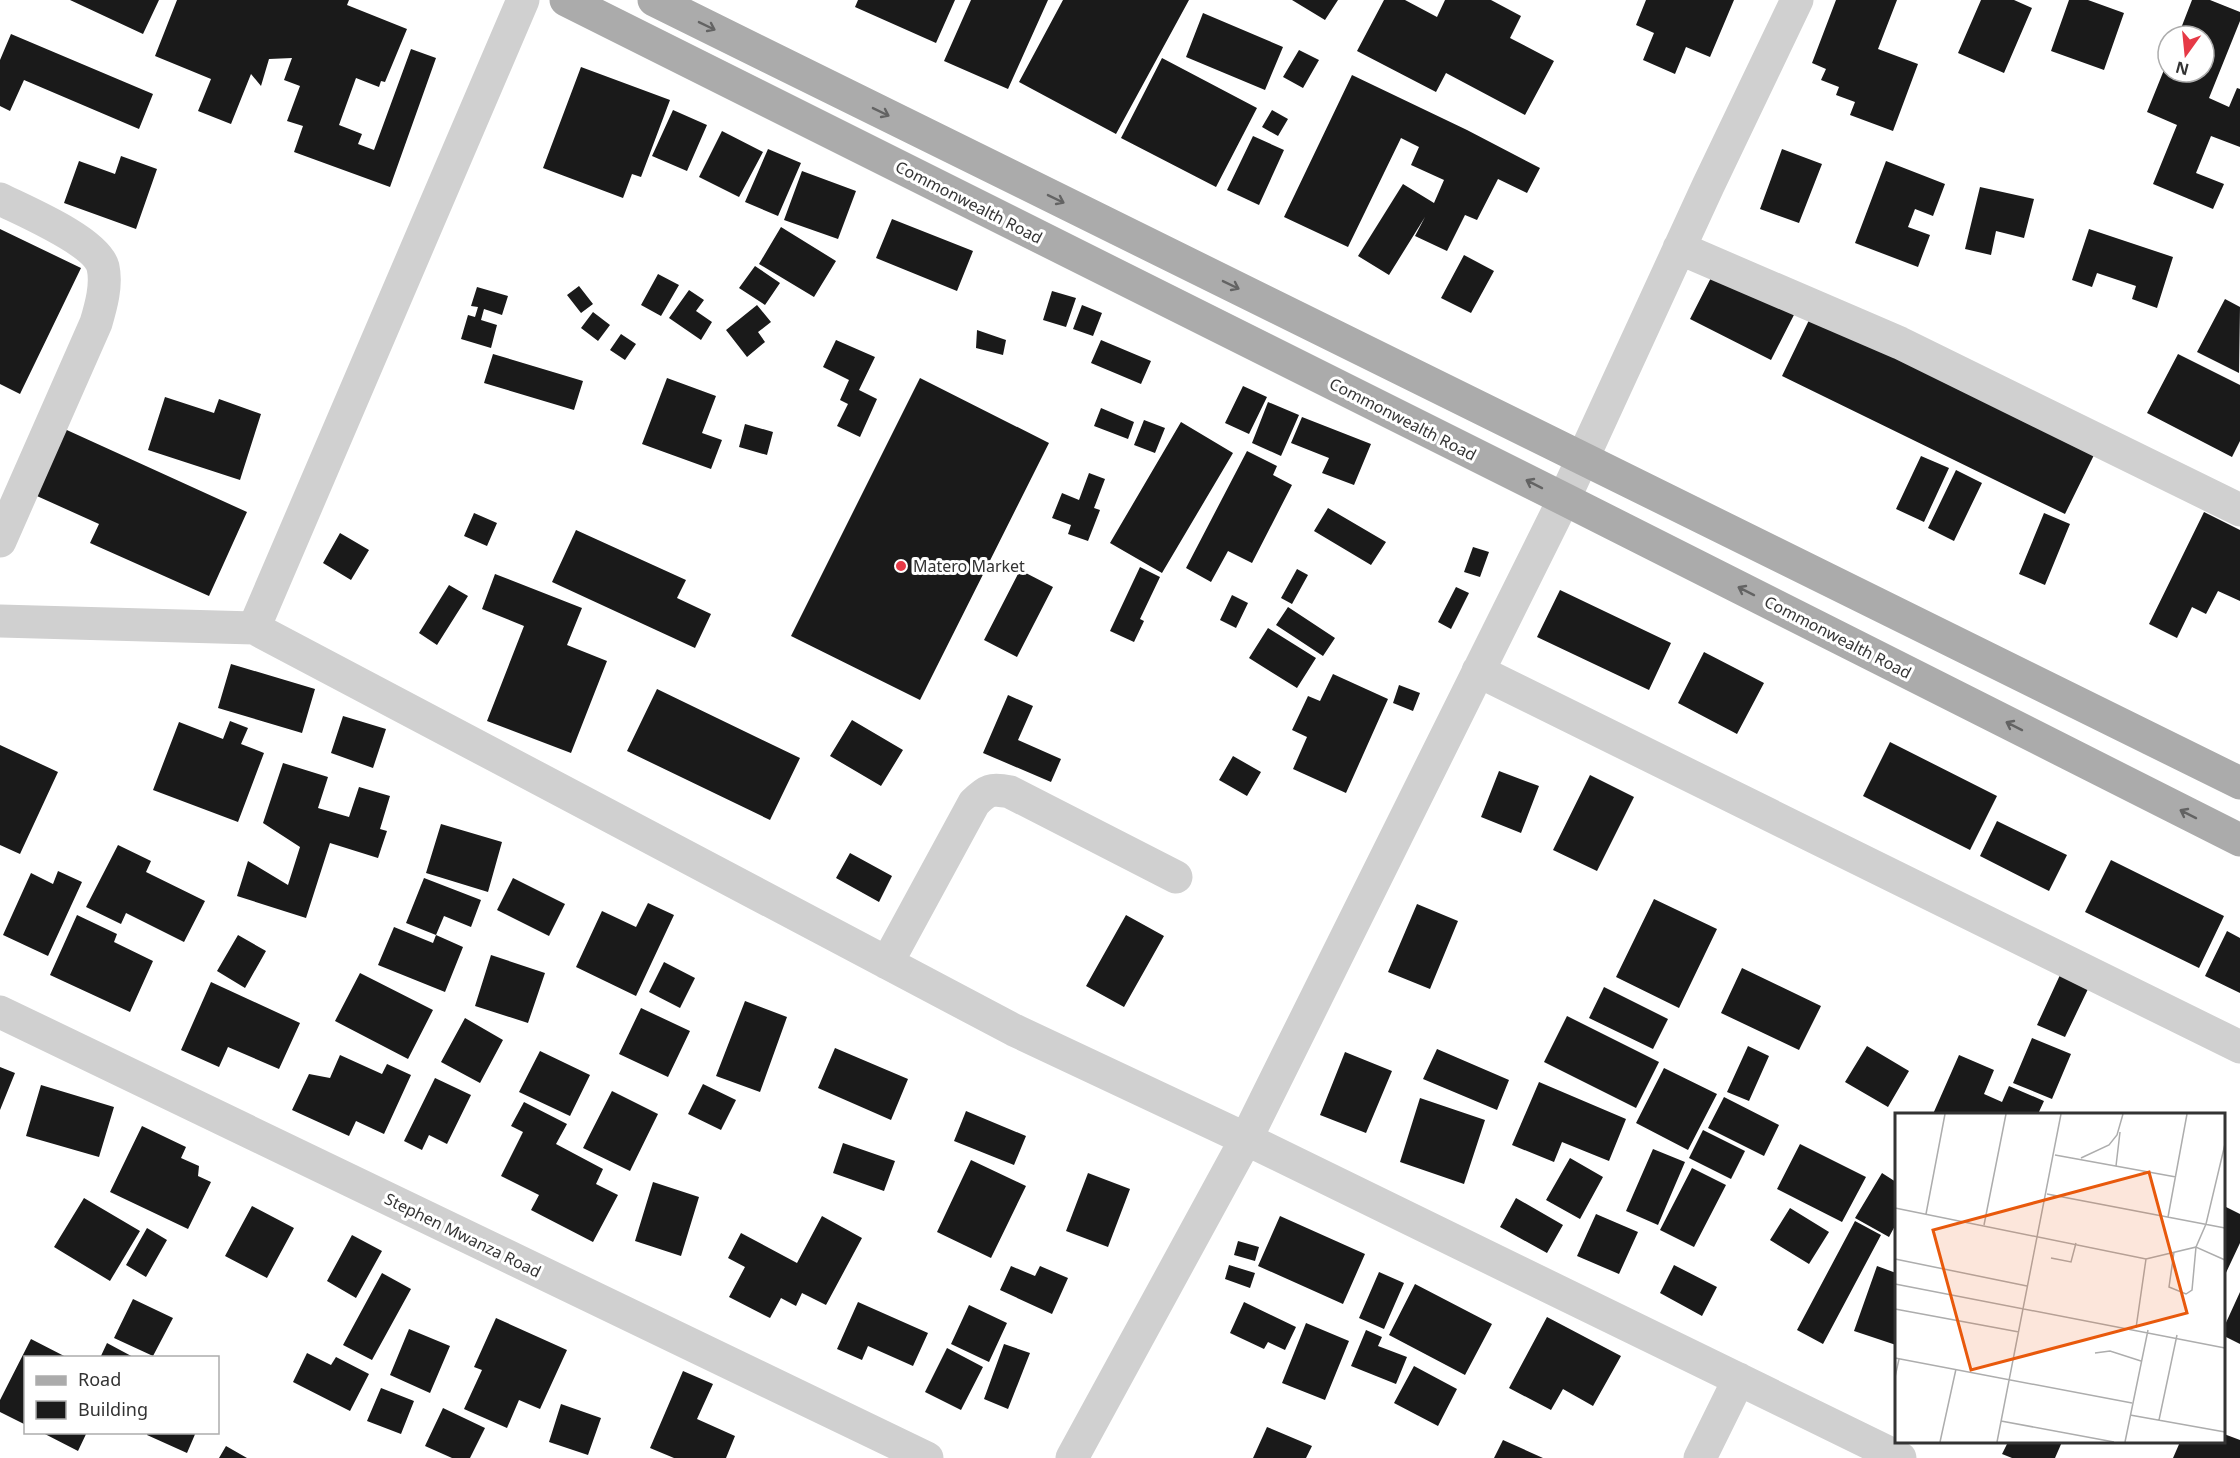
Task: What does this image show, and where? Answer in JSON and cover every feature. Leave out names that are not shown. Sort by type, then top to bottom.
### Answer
[{"type":"main road","name":"Commonwealth Road","points":[[566,0],[2240,840]]},
{"type":"main road","points":[[654,0],[2240,783]]},
{"type":"street","points":[[254,628],[523,0]]},
{"type":"street","points":[[1072,1458],[1246,1139],[1564,499],[1679,248],[1797,0]]},
{"type":"street","points":[[0,199],[82,241],[103,266],[103,295],[96,323],[0,541]]},
{"type":"street","points":[[1679,248],[1900,343],[2240,510]]},
{"type":"street","points":[[0,621],[254,628],[1014,1030],[1246,1139],[1900,1458]]},
{"type":"street","points":[[1478,671],[2240,1047]]},
{"type":"street","points":[[886,963],[974,803],[985,792],[997,789],[1010,792],[1176,877]]},
{"type":"street","name":"Stephen Mwanza Road","points":[[0,1012],[927,1458]]},
{"type":"street","points":[[1700,1458],[1739,1378]]},
{"type":"building","points":[[70,0],[159,0],[143,34]]},
{"type":"building","points":[[177,0],[349,0],[347,5],[407,29],[385,82],[381,81],[379,87],[356,78],[339,125],[362,134],[358,144],[374,150],[411,49],[436,58],[390,187],[294,152],[303,126],[287,121],[300,86],[284,80],[292,58],[269,59],[261,86],[251,74],[231,124],[198,111],[211,79],[155,56]]},
{"type":"building","points":[[858,0],[955,0],[936,43],[855,7]]},
{"type":"building","points":[[971,0],[1048,0],[1008,89],[944,61]]},
{"type":"building","points":[[1063,0],[1189,0],[1116,134],[1019,82]]},
{"type":"building","points":[[1292,0],[1338,0],[1325,20]]},
{"type":"building","points":[[1384,0],[1405,0],[1437,17],[1445,0],[1491,0],[1521,16],[1510,38],[1554,61],[1525,115],[1446,73],[1436,92],[1357,51]]},
{"type":"building","points":[[1646,0],[1734,0],[1710,57],[1686,47],[1675,74],[1643,60],[1654,33],[1636,25]]},
{"type":"building","points":[[1836,0],[1897,0],[1878,49],[1918,64],[1893,131],[1850,115],[1855,102],[1836,95],[1839,87],[1821,80],[1826,69],[1812,63]]},
{"type":"building","points":[[1981,0],[2014,0],[2032,8],[2004,73],[1958,53]]},
{"type":"building","points":[[2069,0],[2088,0],[2124,13],[2104,70],[2051,51]]},
{"type":"building","points":[[2192,0],[2210,0],[2240,12],[2240,21],[2216,81],[2216,24],[2183,24]]},
{"type":"building","points":[[1203,13],[1283,47],[1265,90],[1186,57]]},
{"type":"building","points":[[11,34],[153,94],[139,129],[24,80],[10,111],[0,106],[0,60]]},
{"type":"building","points":[[1299,50],[1319,60],[1303,88],[1283,77]]},
{"type":"building","points":[[1162,58],[1257,108],[1216,187],[1121,138]]},
{"type":"building","points":[[581,67],[670,100],[641,177],[632,174],[623,198],[543,168]]},
{"type":"building","points":[[1352,75],[1540,168],[1527,193],[1498,179],[1477,220],[1465,215],[1447,251],[1415,236],[1425,217],[1389,275],[1358,256],[1403,184],[1434,203],[1444,180],[1411,165],[1419,147],[1401,138],[1348,247],[1284,217]]},
{"type":"building","points":[[2158,84],[2215,84],[2209,98],[2229,107],[2237,88],[2240,89],[2240,147],[2211,136],[2196,173],[2224,184],[2213,209],[2153,184],[2177,125],[2147,112]]},
{"type":"building","points":[[673,110],[707,125],[687,171],[652,156]]},
{"type":"building","points":[[1272,110],[1288,119],[1278,136],[1262,127]]},
{"type":"building","points":[[722,131],[763,152],[739,197],[699,177]]},
{"type":"building","points":[[1253,136],[1284,150],[1259,205],[1227,190]]},
{"type":"building","points":[[768,149],[801,163],[778,216],[745,202]]},
{"type":"building","points":[[1782,149],[1822,164],[1799,223],[1760,209]]},
{"type":"building","points":[[121,156],[157,169],[136,229],[64,203],[79,161],[115,174]]},
{"type":"building","points":[[1886,161],[1945,184],[1933,216],[1915,209],[1908,227],[1930,235],[1918,267],[1855,243]]},
{"type":"building","points":[[802,171],[856,191],[838,239],[784,220]]},
{"type":"building","points":[[1980,187],[2034,199],[2024,238],[1996,231],[1991,255],[1965,249]]},
{"type":"building","points":[[892,219],[973,251],[957,291],[876,258]]},
{"type":"building","points":[[781,227],[836,261],[814,297],[759,264]]},
{"type":"building","points":[[0,229],[81,268],[20,394],[0,384]]},
{"type":"building","points":[[2089,229],[2173,257],[2157,308],[2132,299],[2136,286],[2097,273],[2092,287],[2072,280]]},
{"type":"building","points":[[1464,255],[1494,271],[1471,313],[1441,298]]},
{"type":"building","points":[[755,266],[780,283],[765,305],[739,288]]},
{"type":"building","points":[[1716,268],[1797,309],[1771,360],[1690,319]]},
{"type":"building","points":[[658,274],[679,285],[661,316],[641,305]]},
{"type":"building","points":[[579,286],[593,304],[581,313],[567,295]]},
{"type":"building","points":[[477,287],[508,296],[502,315],[484,309],[481,320],[497,325],[491,348],[461,339],[468,315],[475,317],[478,307],[471,306]]},
{"type":"building","points":[[689,290],[704,300],[696,311],[712,322],[701,340],[669,318]]},
{"type":"building","points":[[1052,291],[1076,298],[1066,327],[1043,320]]},
{"type":"building","points":[[2225,299],[2240,307],[2239,373],[2197,352]]},
{"type":"building","points":[[757,305],[771,322],[758,332],[765,342],[747,357],[726,330]]},
{"type":"building","points":[[1082,305],[1102,313],[1093,336],[1073,329]]},
{"type":"building","points":[[593,312],[610,325],[598,341],[581,328]]},
{"type":"building","points":[[1811,316],[2094,455],[2065,514],[1782,376]]},
{"type":"building","points":[[977,330],[1006,340],[1003,355],[976,348]]},
{"type":"building","points":[[621,334],[636,344],[625,360],[610,350]]},
{"type":"building","points":[[836,340],[875,357],[859,390],[877,399],[860,437],[837,426],[848,404],[840,400],[849,380],[823,367]]},
{"type":"building","points":[[1101,340],[1151,361],[1141,384],[1091,363]]},
{"type":"building","points":[[493,354],[583,381],[574,410],[484,383]]},
{"type":"building","points":[[2178,354],[2240,385],[2240,441],[2232,457],[2147,413]]},
{"type":"building","points":[[667,378],[716,396],[702,433],[722,440],[711,469],[642,444]]},
{"type":"building","points":[[920,378],[1049,443],[920,700],[791,636]]},
{"type":"building","points":[[1243,386],[1267,397],[1249,434],[1225,423]]},
{"type":"building","points":[[165,397],[214,413],[219,399],[261,414],[240,480],[148,450]]},
{"type":"building","points":[[1268,402],[1299,415],[1281,456],[1252,443]]},
{"type":"building","points":[[1101,408],[1134,422],[1128,439],[1094,426]]},
{"type":"building","points":[[1302,417],[1371,444],[1354,485],[1322,473],[1329,458],[1291,443]]},
{"type":"building","points":[[1144,420],[1165,428],[1155,453],[1134,445]]},
{"type":"building","points":[[1181,422],[1233,453],[1162,573],[1110,543]]},
{"type":"building","points":[[745,424],[773,432],[767,455],[739,447]]},
{"type":"building","points":[[58,426],[247,512],[209,596],[90,543],[99,524],[28,492]]},
{"type":"building","points":[[1247,451],[1277,466],[1273,475],[1292,485],[1252,563],[1228,551],[1211,582],[1186,568]]},
{"type":"building","points":[[1921,456],[1949,468],[1924,522],[1896,509]]},
{"type":"building","points":[[1956,470],[1982,483],[1954,541],[1928,528]]},
{"type":"building","points":[[1089,473],[1105,479],[1094,508],[1100,510],[1088,541],[1068,534],[1071,525],[1052,518],[1062,493],[1079,500]]},
{"type":"building","points":[[1328,508],[1386,542],[1371,565],[1314,531]]},
{"type":"building","points":[[2204,512],[2240,530],[2240,601],[2218,591],[2206,614],[2192,607],[2177,638],[2149,624]]},
{"type":"building","points":[[474,513],[497,523],[487,546],[464,536]]},
{"type":"building","points":[[2044,513],[2070,524],[2045,585],[2019,574]]},
{"type":"building","points":[[576,530],[686,580],[677,598],[711,614],[695,648],[552,582]]},
{"type":"building","points":[[340,533],[369,550],[351,580],[323,563]]},
{"type":"building","points":[[1473,547],[1489,552],[1480,577],[1464,572]]},
{"type":"building","points":[[1140,567],[1160,577],[1140,619],[1144,621],[1134,642],[1110,631]]},
{"type":"building","points":[[1297,569],[1308,575],[1292,604],[1281,598]]},
{"type":"building","points":[[1020,570],[1053,587],[1017,657],[984,640]]},
{"type":"building","points":[[495,574],[582,608],[567,645],[607,661],[571,753],[487,721],[524,626],[482,609]]},
{"type":"building","points":[[449,585],[468,596],[437,645],[419,633]]},
{"type":"building","points":[[1456,587],[1469,593],[1451,629],[1438,622]]},
{"type":"building","points":[[1560,590],[1671,643],[1649,690],[1537,637]]},
{"type":"building","points":[[1232,595],[1248,603],[1236,628],[1220,620]]},
{"type":"building","points":[[1288,607],[1335,638],[1323,656],[1276,625]]},
{"type":"building","points":[[1268,628],[1316,658],[1297,688],[1249,658]]},
{"type":"building","points":[[1704,652],[1764,683],[1737,734],[1678,703]]},
{"type":"building","points":[[231,664],[315,689],[302,733],[218,708]]},
{"type":"building","points":[[1333,674],[1388,699],[1346,793],[1293,769],[1307,737],[1292,730],[1308,696],[1320,701]]},
{"type":"building","points":[[1399,685],[1420,693],[1413,711],[1393,703]]},
{"type":"building","points":[[657,689],[800,758],[770,820],[627,751]]},
{"type":"building","points":[[1008,695],[1033,706],[1018,740],[1061,759],[1051,782],[983,753]]},
{"type":"building","points":[[343,716],[386,729],[373,768],[331,753]]},
{"type":"building","points":[[852,720],[903,750],[881,786],[830,756]]},
{"type":"building","points":[[230,721],[248,728],[241,744],[264,753],[238,822],[153,790],[179,722],[223,739]]},
{"type":"building","points":[[1890,742],[1997,796],[1970,850],[1863,796]]},
{"type":"building","points":[[0,745],[58,772],[20,854],[0,845]]},
{"type":"building","points":[[1233,756],[1261,772],[1247,796],[1219,780]]},
{"type":"building","points":[[283,763],[328,777],[318,808],[349,817],[359,787],[390,796],[380,829],[387,831],[378,858],[330,843],[306,918],[237,896],[248,861],[288,885],[300,847],[263,823]]},
{"type":"building","points":[[1499,771],[1539,786],[1521,833],[1481,817]]},
{"type":"building","points":[[1590,775],[1634,797],[1597,871],[1553,850]]},
{"type":"building","points":[[1997,821],[2067,855],[2049,891],[1980,856]]},
{"type":"building","points":[[441,824],[502,842],[488,892],[426,873]]},
{"type":"building","points":[[118,845],[151,861],[146,872],[205,901],[184,942],[126,913],[121,924],[86,907]]},
{"type":"building","points":[[850,853],[892,876],[879,902],[836,878]]},
{"type":"building","points":[[2111,860],[2224,916],[2199,968],[2085,912]]},
{"type":"building","points":[[58,871],[82,882],[48,956],[3,935],[31,873],[53,884]]},
{"type":"building","points":[[424,878],[481,900],[471,927],[444,916],[436,935],[406,923]]},
{"type":"building","points":[[513,878],[565,904],[549,936],[497,910]]},
{"type":"building","points":[[1654,899],[1717,929],[1679,1008],[1616,977]]},
{"type":"building","points":[[648,903],[674,915],[636,996],[576,967],[602,911],[636,927]]},
{"type":"building","points":[[1417,904],[1458,921],[1430,989],[1388,972]]},
{"type":"building","points":[[77,915],[117,934],[114,942],[153,961],[130,1012],[50,975]]},
{"type":"building","points":[[1126,915],[1164,936],[1124,1007],[1086,986]]},
{"type":"building","points":[[394,927],[433,943],[436,935],[463,947],[445,992],[378,965]]},
{"type":"building","points":[[2227,931],[2240,938],[2240,993],[2205,976]]},
{"type":"building","points":[[238,935],[266,951],[245,988],[217,971]]},
{"type":"building","points":[[491,955],[545,973],[528,1023],[475,1006]]},
{"type":"building","points":[[664,962],[695,978],[680,1008],[649,992]]},
{"type":"building","points":[[1742,968],[1821,1006],[1799,1050],[1721,1013]]},
{"type":"building","points":[[360,973],[433,1010],[408,1059],[335,1021]]},
{"type":"building","points":[[2060,975],[2088,989],[2065,1037],[2037,1025]]},
{"type":"building","points":[[211,982],[300,1023],[279,1069],[228,1047],[219,1067],[181,1050]]},
{"type":"building","points":[[1604,987],[1668,1019],[1653,1049],[1589,1018]]},
{"type":"building","points":[[745,1001],[787,1017],[760,1092],[716,1076]]},
{"type":"building","points":[[641,1008],[690,1031],[668,1077],[619,1054]]},
{"type":"building","points":[[1567,1016],[1659,1062],[1636,1108],[1544,1062]]},
{"type":"building","points":[[465,1018],[503,1040],[480,1083],[441,1062]]},
{"type":"building","points":[[2032,1038],[2071,1054],[2052,1099],[2013,1083]]},
{"type":"building","points":[[1748,1046],[1769,1056],[1749,1101],[1727,1092]]},
{"type":"building","points":[[1867,1046],[1909,1071],[1888,1107],[1845,1082]]},
{"type":"building","points":[[835,1048],[908,1079],[891,1120],[818,1088]]},
{"type":"building","points":[[1437,1049],[1509,1080],[1497,1110],[1423,1079]]},
{"type":"building","points":[[540,1051],[590,1075],[570,1116],[519,1092]]},
{"type":"building","points":[[1345,1052],[1392,1071],[1366,1133],[1320,1115]]},
{"type":"building","points":[[340,1055],[382,1074],[387,1064],[411,1075],[384,1134],[356,1121],[349,1136],[292,1110],[309,1074],[330,1078]]},
{"type":"building","points":[[1959,1055],[1994,1070],[1984,1094],[2002,1102],[2009,1086],[2044,1101],[2038,1113],[1933,1113]]},
{"type":"building","points":[[0,1067],[15,1073],[0,1110]]},
{"type":"building","points":[[1664,1068],[1717,1094],[1688,1150],[1636,1123]]},
{"type":"building","points":[[435,1078],[471,1095],[447,1144],[429,1135],[422,1150],[404,1141]]},
{"type":"building","points":[[1539,1082],[1626,1119],[1609,1161],[1562,1142],[1554,1162],[1512,1145]]},
{"type":"building","points":[[703,1084],[736,1100],[721,1130],[688,1114]]},
{"type":"building","points":[[41,1085],[114,1107],[99,1157],[26,1136]]},
{"type":"building","points":[[612,1091],[658,1114],[630,1171],[583,1148]]},
{"type":"building","points":[[1724,1097],[1779,1125],[1764,1156],[1708,1128]]},
{"type":"building","points":[[1420,1098],[1485,1120],[1464,1184],[1400,1162]]},
{"type":"building","points":[[524,1102],[567,1124],[556,1144],[603,1169],[596,1184],[618,1195],[593,1242],[531,1210],[539,1195],[501,1176],[523,1132],[511,1126]]},
{"type":"building","points":[[966,1111],[1026,1136],[1014,1165],[954,1141]]},
{"type":"building","points":[[142,1126],[186,1147],[181,1158],[199,1166],[198,1176],[211,1182],[188,1229],[110,1192]]},
{"type":"building","points":[[1703,1130],[1745,1151],[1731,1179],[1689,1158]]},
{"type":"building","points":[[843,1143],[895,1161],[884,1191],[833,1173]]},
{"type":"building","points":[[1800,1144],[1866,1177],[1842,1222],[1777,1189]]},
{"type":"building","points":[[1653,1149],[1685,1162],[1658,1225],[1626,1211]]},
{"type":"building","points":[[1570,1158],[1603,1177],[1580,1219],[1546,1200]]},
{"type":"building","points":[[971,1160],[1026,1186],[991,1258],[937,1232]]},
{"type":"building","points":[[1692,1168],[1726,1185],[1694,1247],[1660,1230]]},
{"type":"building","points":[[1088,1173],[1130,1189],[1108,1247],[1066,1231]]},
{"type":"building","points":[[1882,1173],[1895,1181],[1895,1226],[1889,1237],[1855,1218]]},
{"type":"building","points":[[653,1182],[699,1197],[681,1256],[635,1241]]},
{"type":"building","points":[[84,1198],[140,1231],[110,1281],[54,1247]]},
{"type":"building","points":[[1516,1198],[1563,1225],[1547,1253],[1500,1227]]},
{"type":"building","points":[[252,1206],[294,1228],[267,1278],[225,1256]]},
{"type":"building","points":[[2225,1206],[2240,1214],[2240,1243],[2225,1275]]},
{"type":"building","points":[[1790,1208],[1829,1232],[1809,1264],[1770,1240]]},
{"type":"building","points":[[1596,1214],[1638,1232],[1619,1274],[1577,1256]]},
{"type":"building","points":[[822,1216],[862,1238],[826,1305],[802,1293],[796,1306],[781,1298],[770,1318],[729,1297],[745,1267],[728,1258],[741,1233],[797,1263]]},
{"type":"building","points":[[1280,1216],[1365,1254],[1343,1304],[1258,1266]]},
{"type":"building","points":[[1855,1221],[1881,1235],[1823,1344],[1797,1330]]},
{"type":"building","points":[[147,1228],[167,1240],[146,1277],[126,1265]]},
{"type":"building","points":[[352,1235],[382,1251],[356,1298],[327,1281]]},
{"type":"building","points":[[1238,1241],[1259,1247],[1255,1261],[1234,1255]]},
{"type":"building","points":[[1229,1265],[1255,1273],[1250,1288],[1225,1279]]},
{"type":"building","points":[[1674,1265],[1717,1287],[1702,1316],[1660,1293]]},
{"type":"building","points":[[1011,1266],[1035,1276],[1040,1266],[1068,1278],[1052,1314],[1000,1290]]},
{"type":"building","points":[[1877,1266],[1895,1273],[1895,1345],[1854,1331]]},
{"type":"building","points":[[1379,1272],[1404,1283],[1384,1329],[1359,1318]]},
{"type":"building","points":[[382,1273],[411,1289],[372,1360],[343,1345]]},
{"type":"building","points":[[1415,1284],[1492,1324],[1465,1375],[1389,1335]]},
{"type":"building","points":[[2240,1292],[2240,1344],[2225,1336],[2225,1325]]},
{"type":"building","points":[[133,1299],[173,1318],[153,1356],[114,1338]]},
{"type":"building","points":[[858,1302],[928,1333],[913,1366],[868,1346],[862,1360],[837,1349]]},
{"type":"building","points":[[1244,1302],[1296,1327],[1285,1350],[1268,1342],[1264,1349],[1230,1333]]},
{"type":"building","points":[[969,1305],[1007,1323],[989,1362],[951,1344]]},
{"type":"building","points":[[1547,1317],[1621,1356],[1593,1406],[1563,1389],[1551,1410],[1509,1388]]},
{"type":"building","points":[[496,1318],[567,1350],[540,1409],[519,1400],[507,1428],[464,1409],[482,1370],[474,1367]]},
{"type":"building","points":[[1306,1323],[1349,1341],[1325,1400],[1282,1383]]},
{"type":"building","points":[[409,1329],[450,1346],[430,1393],[390,1375]]},
{"type":"building","points":[[1366,1330],[1382,1337],[1378,1346],[1407,1357],[1396,1384],[1351,1366]]},
{"type":"building","points":[[31,1339],[64,1356],[24,1356],[24,1424],[0,1412],[0,1400]]},
{"type":"building","points":[[107,1343],[131,1356],[101,1356]]},
{"type":"building","points":[[1004,1344],[1030,1353],[1008,1409],[984,1399]]},
{"type":"building","points":[[947,1348],[983,1367],[961,1410],[925,1392]]},
{"type":"building","points":[[307,1353],[331,1365],[336,1357],[369,1374],[350,1411],[293,1382]]},
{"type":"building","points":[[1414,1366],[1457,1389],[1438,1426],[1394,1403]]},
{"type":"building","points":[[683,1371],[713,1384],[697,1419],[735,1436],[726,1458],[674,1458],[650,1448]]},
{"type":"building","points":[[381,1388],[414,1401],[401,1434],[367,1421]]},
{"type":"building","points":[[561,1404],[601,1418],[588,1455],[549,1442]]},
{"type":"building","points":[[443,1408],[485,1428],[470,1458],[452,1458],[425,1446]]},
{"type":"building","points":[[1267,1427],[1312,1446],[1306,1458],[1253,1458]]},
{"type":"building","points":[[45,1434],[86,1434],[78,1451]]},
{"type":"building","points":[[147,1434],[195,1434],[187,1453]]},
{"type":"building","points":[[2225,1434],[2240,1440],[2240,1458],[2173,1458],[2180,1443],[2225,1443]]},
{"type":"building","points":[[1503,1440],[1543,1458],[1494,1458]]},
{"type":"building","points":[[2008,1443],[2062,1443],[2055,1458],[2012,1458],[2002,1454]]},
{"type":"building","points":[[226,1446],[247,1458],[219,1458]]},
{"type":"place","name":"Matero Market","points":[[901,566]]}]
